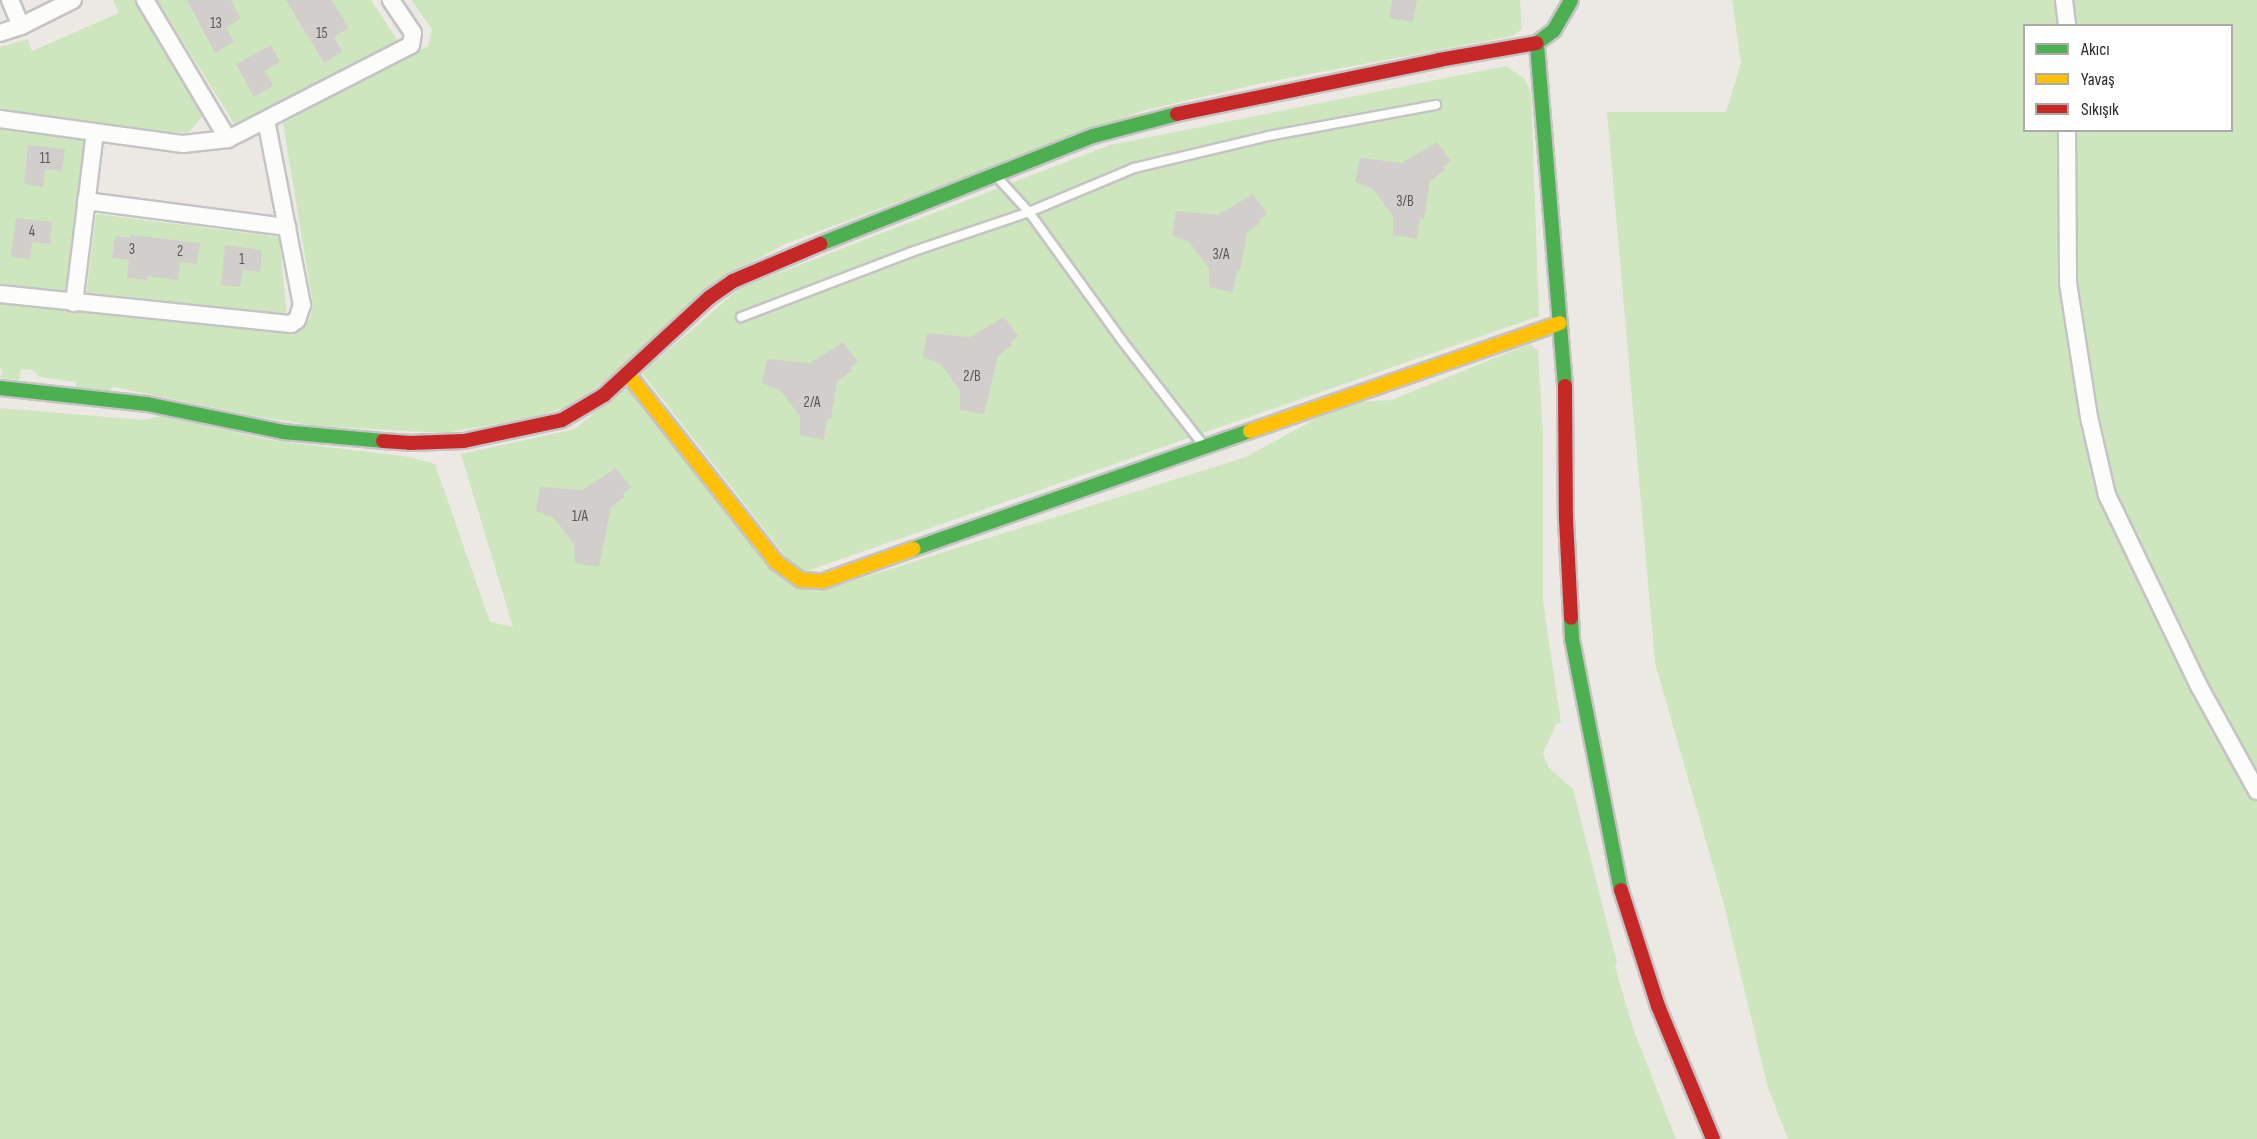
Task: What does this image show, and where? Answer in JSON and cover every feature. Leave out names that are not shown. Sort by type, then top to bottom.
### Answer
[{"type":"street","points":[[9,0],[21,26]]},
{"type":"street","points":[[0,33],[21,26],[73,0]]},
{"type":"street","points":[[145,0],[228,140]]},
{"type":"street","points":[[0,119],[183,144],[228,140],[411,45],[413,33],[391,0]]},
{"type":"street","points":[[0,388],[147,404],[282,432],[410,443],[464,441],[562,420],[604,395],[710,297],[733,281],[766,264],[996,176],[1093,136],[1134,124],[1439,60],[1537,43],[1554,30],[1571,0]]},
{"type":"street","points":[[2064,0],[2067,24]]},
{"type":"street","points":[[1537,43],[1560,323],[1572,639],[1622,893],[1658,1006],[1713,1139]]},
{"type":"street","points":[[0,294],[291,324],[297,320],[302,305],[266,120]]},
{"type":"street","points":[[2067,132],[2068,283],[2089,417],[2107,495],[2199,686],[2257,791]]},
{"type":"street","points":[[74,303],[94,133]]},
{"type":"street","points":[[86,201],[287,226]]},
{"type":"street","points":[[627,373],[776,562],[801,580],[823,581],[1560,323]]},
{"type":"lane","points":[[741,317],[911,252],[1029,212],[1134,168],[1268,136],[1436,105]]},
{"type":"lane","points":[[996,176],[1029,212],[1124,342],[1205,447]]},
{"type":"green space","points":[[113,0],[135,0],[204,107],[202,117],[188,133],[133,130],[0,110],[0,47],[28,39],[32,51],[119,13]]},
{"type":"green space","points":[[157,0],[371,0],[398,41],[235,125]]},
{"type":"green space","points":[[411,0],[1520,0],[1522,29],[1513,36],[1262,83],[1142,111],[785,244],[717,281],[625,367],[569,406],[535,417],[444,433],[317,426],[255,416],[114,387],[109,391],[75,387],[77,382],[40,377],[32,370],[21,369],[19,380],[0,378],[3,371],[0,368],[0,303],[293,333],[303,328],[310,318],[313,305],[283,123],[428,46],[432,29]]},
{"type":"green space","points":[[1732,0],[2257,0],[2257,1139],[1788,1139],[1768,1088],[1723,901],[1655,663],[1607,112],[1726,112],[1741,63]]},
{"type":"green space","points":[[1506,66],[1525,79],[1531,93],[1539,316],[804,572],[797,571],[642,373],[740,288],[1110,145]]},
{"type":"green space","points":[[0,128],[86,140],[66,296],[0,286]]},
{"type":"green space","points":[[96,214],[279,237],[287,316],[86,296]]},
{"type":"green space","points":[[1530,344],[1538,350],[1543,435],[1543,601],[1561,723],[1556,724],[1543,753],[1549,768],[1573,789],[1617,962],[1615,967],[1633,1028],[1676,1139],[0,1139],[0,408],[143,420],[163,416],[269,440],[410,457],[435,464],[490,622],[513,627],[461,454],[575,429],[627,386],[752,545],[827,589],[1246,457],[1345,403],[1391,400]]},
{"type":"building","points":[[187,0],[231,0],[241,19],[226,27],[234,42],[215,53]]},
{"type":"building","points":[[286,0],[332,0],[349,28],[334,37],[342,52],[324,63]]},
{"type":"building","points":[[1392,0],[1417,0],[1413,22],[1389,18]]},
{"type":"building","points":[[271,45],[280,62],[265,71],[273,86],[254,97],[236,64]]},
{"type":"building","points":[[1437,142],[1451,161],[1443,167],[1445,170],[1430,181],[1424,219],[1420,218],[1417,239],[1393,235],[1393,216],[1373,189],[1355,182],[1360,158],[1402,163]]},
{"type":"building","points":[[28,145],[65,149],[62,171],[45,169],[43,187],[24,184]]},
{"type":"building","points":[[1253,194],[1267,214],[1247,233],[1240,271],[1237,270],[1233,292],[1209,287],[1209,268],[1189,242],[1172,235],[1176,211],[1218,215]]},
{"type":"building","points":[[16,218],[52,222],[50,244],[32,242],[30,259],[11,257]]},
{"type":"building","points":[[131,235],[200,243],[197,264],[180,262],[178,280],[147,276],[147,280],[127,278],[129,260],[112,258],[115,236],[131,238]]},
{"type":"building","points":[[225,245],[262,250],[260,272],[243,270],[240,287],[221,285]]},
{"type":"building","points":[[1004,317],[1018,336],[1010,342],[1012,345],[998,356],[984,414],[960,410],[960,391],[941,364],[923,357],[927,333],[970,337]]},
{"type":"building","points":[[843,342],[858,362],[850,368],[852,371],[837,381],[831,419],[827,419],[824,440],[800,435],[800,416],[780,390],[762,383],[767,359],[810,363]]},
{"type":"building","points":[[616,468],[631,487],[623,494],[625,497],[611,507],[599,567],[575,563],[574,544],[554,518],[536,511],[540,487],[582,490]]},
{"type":"traffic: fast","points":[[1565,386],[1537,43],[1554,30],[1571,0]]},
{"type":"traffic: fast","points":[[820,244],[1093,136],[1177,114]]},
{"type":"traffic: fast","points":[[0,388],[147,404],[283,432],[383,441]]},
{"type":"traffic: fast","points":[[913,549],[1250,431]]},
{"type":"traffic: fast","points":[[1571,618],[1572,639],[1621,890]]},
{"type":"traffic: slow","points":[[1250,431],[1560,323]]},
{"type":"traffic: slow","points":[[627,373],[776,562],[801,580],[823,581],[913,549]]},
{"type":"traffic: jam","points":[[1177,114],[1439,60],[1537,43]]},
{"type":"traffic: jam","points":[[383,441],[410,443],[464,441],[562,420],[604,395],[710,297],[733,281],[820,244]]},
{"type":"traffic: jam","points":[[1565,386],[1566,519],[1571,618]]},
{"type":"traffic: jam","points":[[1621,890],[1658,1006],[1713,1139]]}]
